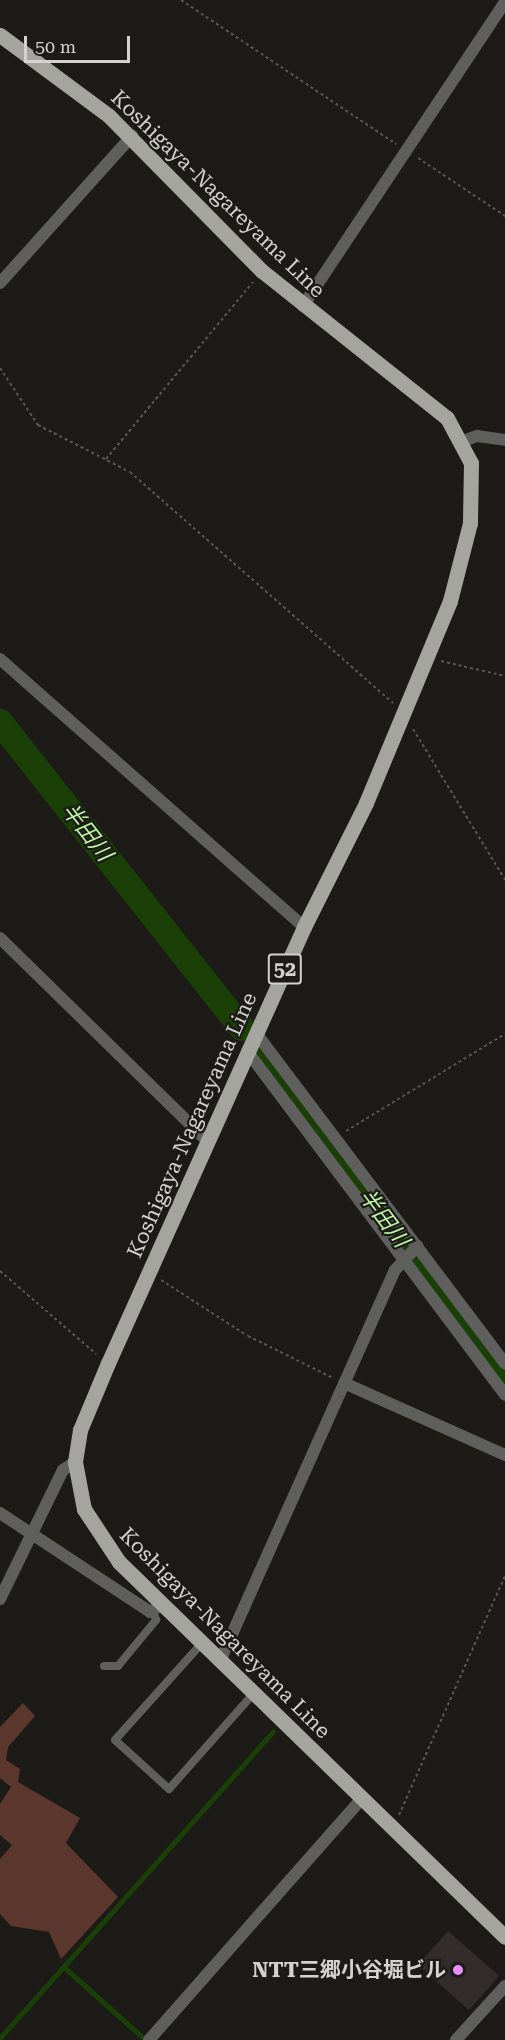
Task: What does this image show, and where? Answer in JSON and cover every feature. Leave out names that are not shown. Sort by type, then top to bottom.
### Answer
[{"type":"main road","name":"Koshigaya-Nagareyama Line","points":[[0,35],[132,136],[262,271],[303,306],[432,404],[463,441],[473,474],[470,523],[457,580],[427,657],[404,713],[247,1052],[108,1363],[80,1430],[75,1462],[82,1502],[95,1530],[157,1608],[202,1643],[505,1937]]},
{"type":"street","points":[[303,306],[505,2]]},
{"type":"street","points":[[0,283],[132,136]]},
{"type":"street","points":[[463,441],[477,436],[505,440]]},
{"type":"street","points":[[0,659],[304,927]]},
{"type":"street","points":[[0,938],[207,1141]]},
{"type":"street","points":[[256,1033],[336,1138],[505,1395]]},
{"type":"street","points":[[247,1052],[410,1252],[505,1364]]},
{"type":"street","points":[[220,1661],[344,1383],[410,1252]]},
{"type":"street","points":[[344,1383],[505,1455]]},
{"type":"street","points":[[0,1599],[34,1535],[63,1470],[75,1462]]},
{"type":"street","points":[[0,1513],[157,1608]]},
{"type":"street","points":[[149,2040],[362,1798]]},
{"type":"street","points":[[456,2040],[505,1986]]},
{"type":"lane","points":[[104,1666],[118,1666],[156,1620],[157,1608]]},
{"type":"lane","points":[[202,1643],[115,1740],[170,1789],[254,1693]]},
{"type":"path","points":[[181,0],[505,216]]},
{"type":"path","points":[[106,459],[262,271]]},
{"type":"path","points":[[0,368],[38,425],[106,459],[146,485],[404,713],[505,880]]},
{"type":"path","points":[[427,657],[505,676]]},
{"type":"path","points":[[336,1138],[505,1034]]},
{"type":"path","points":[[0,1271],[108,1363]]},
{"type":"path","points":[[149,1272],[248,1336],[344,1383]]},
{"type":"path","points":[[391,1827],[505,1576]]},
{"type":"shaded area","points":[[23,1703],[35,1716],[8,1747],[6,1760],[20,1769],[18,1782],[80,1818],[66,1843],[118,1897],[61,1959],[49,1932],[11,1926],[0,1914],[0,1859],[12,1845],[0,1835],[0,1804],[11,1787],[0,1778],[0,1727]]},
{"type":"building","name":"NTT三郷小谷堀ビル","points":[[448,1931],[499,1976],[469,2010],[418,1965]]},
{"type":"waterway","name":"半田川","points":[[0,722],[242,1028]]},
{"type":"waterway","name":"半田川","points":[[263,1056],[505,1380]]},
{"type":"waterway","points":[[0,2038],[273,1732]]},
{"type":"waterway","points":[[64,1967],[146,2040]]},
{"type":"place","name":"NTT三郷小谷堀ビル","points":[[458,1970]]}]
